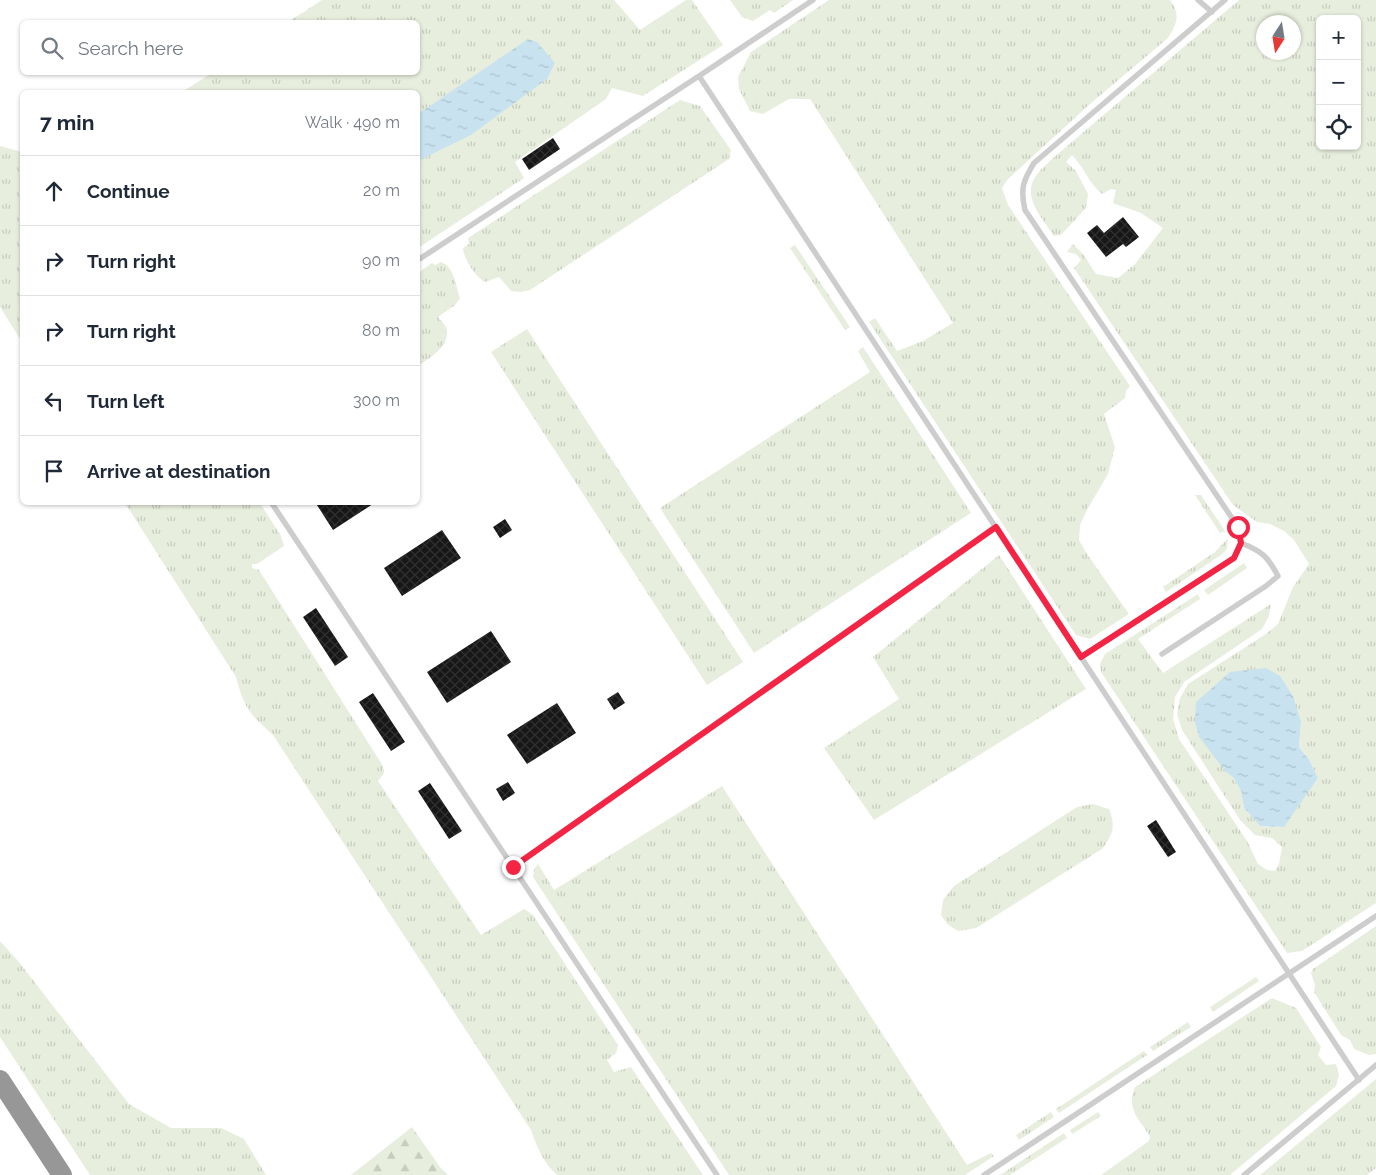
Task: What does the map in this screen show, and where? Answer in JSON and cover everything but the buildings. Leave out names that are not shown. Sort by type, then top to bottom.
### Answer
[{"type":"highway","points":[[0,1080],[62,1175]]},
{"type":"lane","points":[[420,259],[813,0]]},
{"type":"lane","points":[[1198,0],[1212,12]]},
{"type":"lane","points":[[1081,657],[1234,558],[1241,543],[1238,527],[1025,210],[1022,196],[1024,179],[1034,163],[1225,0]]},
{"type":"lane","points":[[699,76],[1359,1080]]},
{"type":"lane","points":[[274,505],[717,1175]]},
{"type":"lane","points":[[513,867],[996,527]]},
{"type":"lane","points":[[1162,654],[1266,586],[1278,576],[1269,559],[1256,549],[1241,543]]},
{"type":"lane","points":[[984,1175],[1376,916]]},
{"type":"lane","points":[[1244,1175],[1376,1066]]},
{"type":"green space","points":[[322,0],[614,0],[640,30],[686,0],[692,0],[723,45],[643,96],[612,88],[606,99],[515,162],[524,178],[420,247],[420,90],[185,90],[209,75],[420,75],[420,20],[291,20]]},
{"type":"green space","points":[[730,0],[793,0],[774,13],[770,10],[753,21],[742,17]]},
{"type":"green space","points":[[829,0],[1170,0],[1176,10],[1177,15],[1174,28],[1168,38],[1090,104],[1008,179],[1002,188],[1008,205],[1130,386],[1126,391],[1125,398],[1104,414],[1115,447],[1108,474],[1080,525],[1079,540],[1129,614],[1090,639],[1076,635],[869,322],[875,318],[897,351],[923,341],[953,323],[810,99],[789,99],[763,114],[750,111],[739,89],[738,77],[751,52]]},
{"type":"green space","points":[[1239,0],[1376,0],[1376,903],[1302,951],[1287,953],[1101,672],[1100,664],[1105,654],[1198,594],[1200,599],[1138,639],[1163,673],[1271,604],[1269,616],[1262,629],[1184,682],[1175,697],[1173,719],[1179,739],[1247,841],[1258,864],[1267,870],[1275,871],[1279,864],[1282,847],[1272,838],[1255,835],[1240,820],[1182,730],[1177,714],[1180,698],[1188,684],[1266,634],[1278,624],[1293,587],[1309,564],[1294,540],[1284,531],[1270,524],[1257,522],[1233,505],[1074,268],[1081,260],[1076,254],[1067,252],[1073,244],[1083,254],[1096,274],[1118,278],[1135,264],[1163,228],[1141,213],[1113,203],[1116,190],[1111,189],[1102,194],[1093,185],[1072,155],[1066,162],[1076,171],[1088,194],[1086,208],[1061,235],[1054,236],[1036,209],[1031,194],[1031,186],[1040,170]],"holes":[[[1301,722],[1299,747],[1310,761],[1318,778],[1283,827],[1260,826],[1244,808],[1241,791],[1233,777]]]},
{"type":"green space","points":[[680,100],[700,106],[731,150],[729,159],[530,290],[521,292],[511,291],[499,277],[485,282],[474,272],[465,258],[463,248],[469,244],[468,238]]},
{"type":"green space","points":[[0,146],[20,151],[20,339],[0,307]]},
{"type":"green space","points":[[795,245],[850,327],[845,330],[790,248]]},
{"type":"green space","points":[[441,262],[449,268],[456,282],[460,298],[455,305],[438,317],[447,330],[445,342],[433,356],[420,365],[420,272],[432,263],[435,265]]},
{"type":"green space","points":[[527,329],[743,662],[707,685],[491,352]]},
{"type":"green space","points":[[863,347],[971,513],[754,653],[660,508],[870,372],[858,351]]},
{"type":"green space","points":[[1195,495],[1201,495],[1225,531],[1220,533]]},
{"type":"green space","points":[[126,505],[261,505],[281,536],[284,546],[257,564],[252,564],[252,568],[259,570],[383,766],[384,773],[378,781],[481,935],[524,909],[533,915],[618,1045],[616,1053],[607,1060],[614,1072],[631,1067],[703,1175],[557,1175],[552,1171],[541,1154],[531,1130],[273,735],[249,710],[236,677]]},
{"type":"green space","points":[[1228,538],[1227,549],[1221,555],[1166,592],[1163,587],[1215,552]]},
{"type":"green space","points":[[999,555],[1086,689],[874,820],[824,748],[899,699],[873,657]]},
{"type":"green space","points":[[1244,563],[1247,568],[1208,595],[1204,590]]},
{"type":"green space","points":[[722,786],[967,1165],[991,1153],[994,1156],[965,1175],[729,1175],[533,877],[534,870],[538,864],[554,890]]},
{"type":"green space","points":[[1093,804],[1109,809],[1113,826],[1109,839],[1102,849],[976,928],[958,931],[947,924],[941,915],[943,900],[954,886],[1077,807]]},
{"type":"green space","points":[[1376,926],[1376,1054],[1369,1055],[1354,1049],[1350,1040],[1341,1035],[1314,992],[1315,985],[1311,973],[1313,969]]},
{"type":"green space","points":[[0,941],[19,962],[129,1104],[171,1128],[221,1128],[244,1139],[266,1175],[90,1175],[0,1037]]},
{"type":"green space","points":[[1256,977],[1259,981],[1213,1012],[1210,1007]]},
{"type":"green space","points":[[1272,998],[1296,1008],[1321,1047],[1318,1055],[1326,1065],[1336,1064],[1339,1075],[1336,1086],[1230,1175],[1101,1175],[1149,1141],[1150,1136],[1133,1107],[1132,1101],[1135,1087]]},
{"type":"green space","points":[[1188,1022],[1191,1027],[1153,1051],[1150,1047]]},
{"type":"green space","points":[[1144,1051],[1147,1055],[1059,1113],[1056,1109]]},
{"type":"green space","points":[[1376,1079],[1376,1168],[1367,1175],[1260,1175]]},
{"type":"green space","points":[[1051,1112],[1054,1117],[1019,1140],[1016,1135]]},
{"type":"green space","points":[[1098,1112],[1101,1116],[1072,1134],[1070,1130]]},
{"type":"green space","points":[[412,1127],[440,1167],[448,1175],[351,1175]]},
{"type":"green space","points":[[1064,1133],[1067,1138],[1010,1175],[1000,1175]]},
{"type":"water","points":[[528,39],[537,42],[555,63],[547,79],[471,135],[420,162],[420,113]]},
{"type":"water","points":[[1266,668],[1280,676],[1293,696],[1301,722],[1299,747],[1310,761],[1318,778],[1284,827],[1260,826],[1244,808],[1241,791],[1233,777],[1226,772],[1199,737],[1195,722],[1196,702],[1230,672]]},
{"type":"route","points":[[513,867],[996,527],[1081,657],[1234,558],[1241,543],[1238,527]]}]
